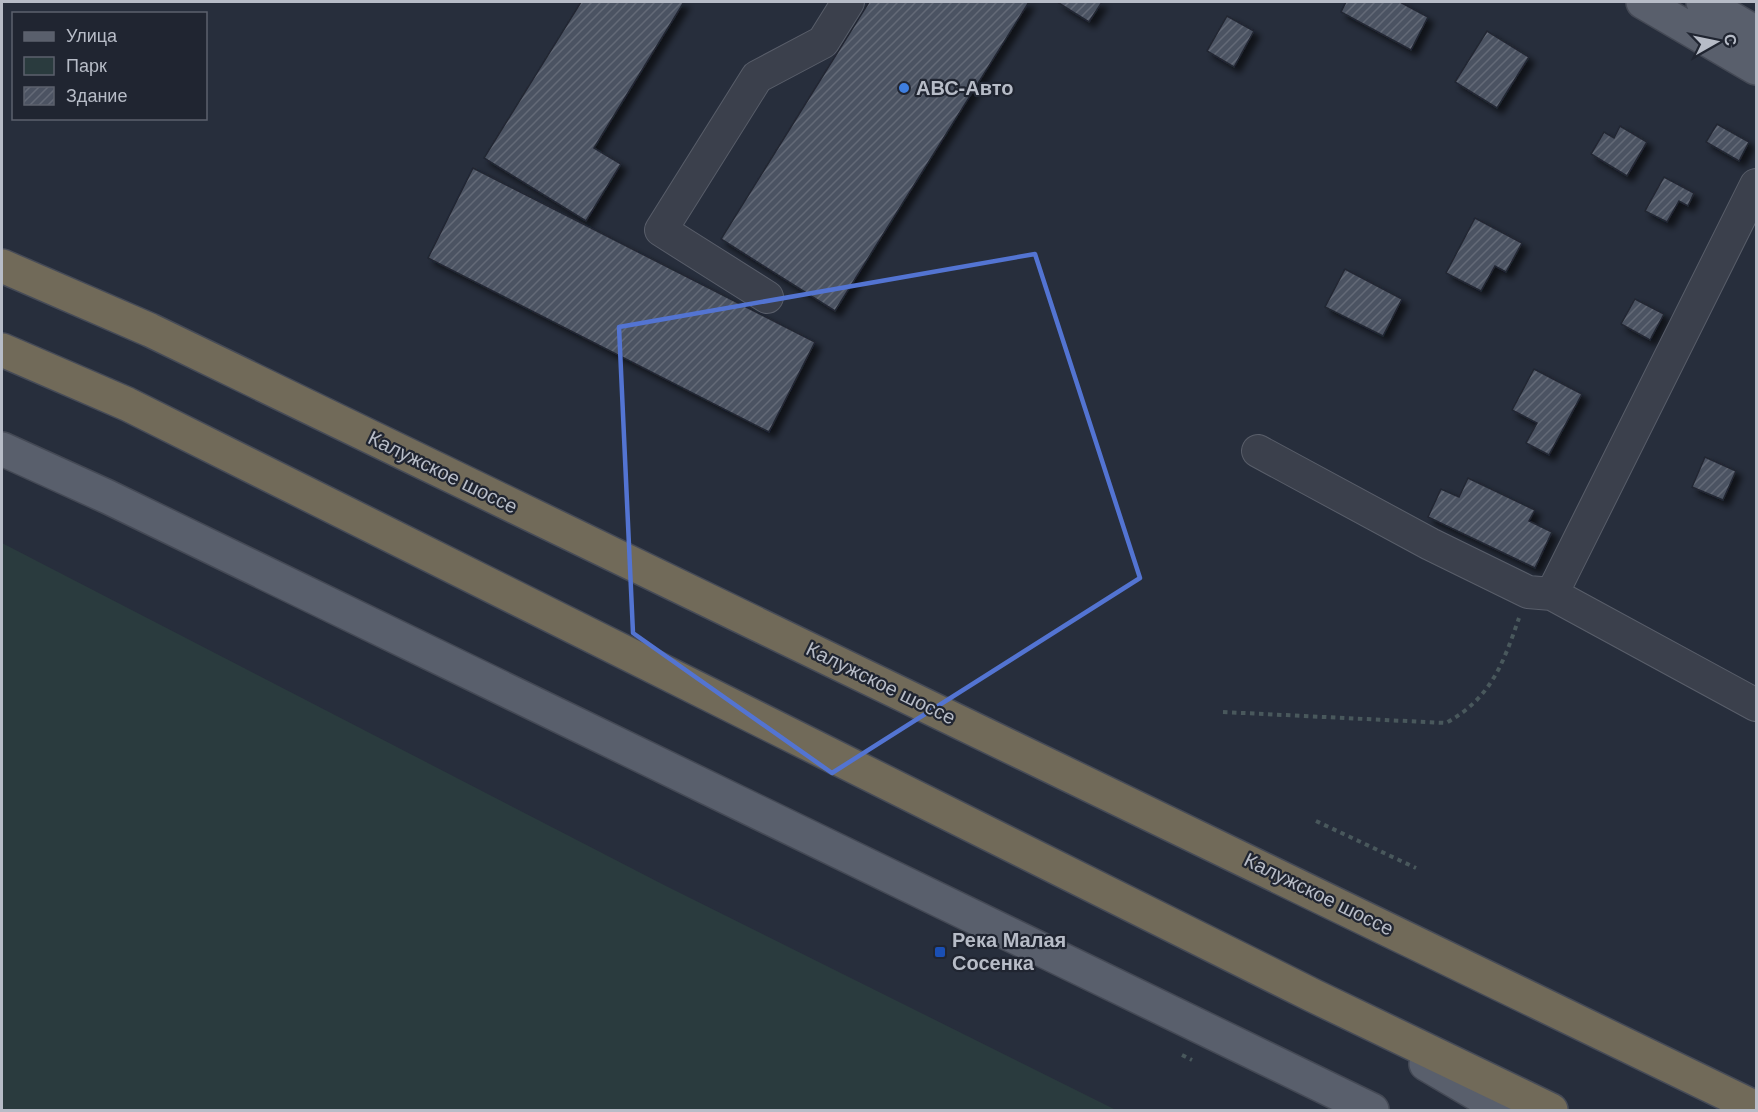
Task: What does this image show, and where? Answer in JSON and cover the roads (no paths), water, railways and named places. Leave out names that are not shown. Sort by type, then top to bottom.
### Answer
[{"type":"highway","name":"Калужское шоссе","points":[[2,266],[150,330],[1756,1108]]},
{"type":"highway","points":[[2,350],[127,404],[1314,996],[1551,1110]]},
{"type":"main road","points":[[1643,2],[1756,68]]},
{"type":"main road","points":[[1702,2],[1756,33]]},
{"type":"main road","points":[[2,449],[108,497],[1372,1110]]},
{"type":"main road","points":[[1314,996],[1504,1110]]},
{"type":"lane","points":[[767,297],[661,230],[757,77],[823,42],[848,2]]},
{"type":"lane","points":[[1540,593],[1756,185]]},
{"type":"lane","points":[[1258,451],[1430,544],[1540,593],[1756,705]]},
{"type":"place","name":"АВС-Авто","points":[[904,88]]},
{"type":"place","name":"Река Малая Сосенка","points":[[940,952]]}]
